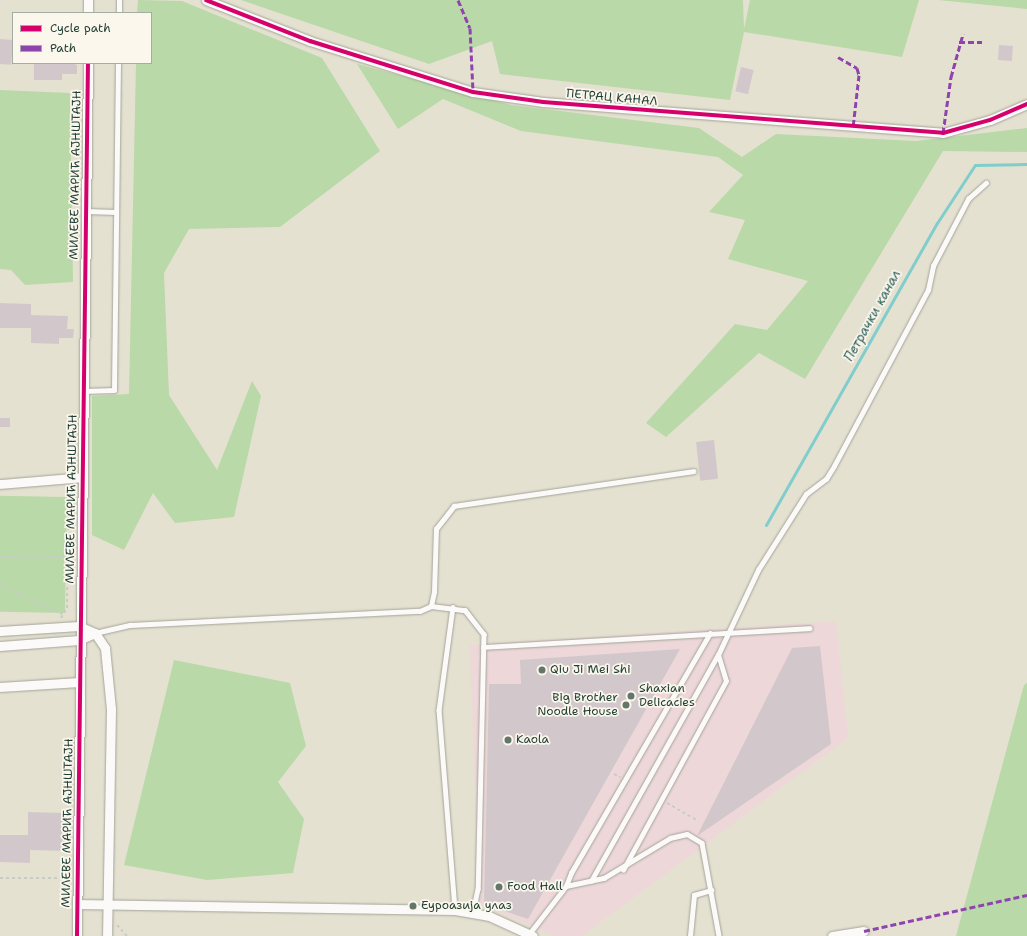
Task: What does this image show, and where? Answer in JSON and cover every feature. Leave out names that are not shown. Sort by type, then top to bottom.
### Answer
[{"type":"street","points":[[88,0],[88,12]]},
{"type":"street","name":"ПЕТРАЦ КАНАЛ","points":[[206,0],[310,41],[473,92],[543,102],[943,133],[990,120],[1027,104]]},
{"type":"street","name":"МИЛЕВЕ МАРИЋ АЈНШТАЈН","points":[[77,936],[79,626],[84,477],[83,391],[88,64]]},
{"type":"street","points":[[0,484],[84,477]]},
{"type":"street","points":[[0,632],[79,626],[95,632],[105,648],[110,690],[107,936]]},
{"type":"street","points":[[0,646],[79,640],[95,632]]},
{"type":"street","points":[[0,687],[79,682]]},
{"type":"street","points":[[77,904],[455,910],[473,912],[531,935]]},
{"type":"street","points":[[832,936],[864,931]]},
{"type":"lane","points":[[119,0],[119,12]]},
{"type":"lane","points":[[83,391],[114,390],[118,64]]},
{"type":"lane","points":[[591,880],[718,655],[758,570],[806,494],[826,479],[834,466],[928,290],[933,266],[968,199],[986,183]]},
{"type":"lane","points":[[86,211],[116,212]]},
{"type":"lane","points":[[431,606],[436,529],[454,506],[693,471]]},
{"type":"lane","points":[[95,632],[130,625],[412,612],[431,606],[453,607],[465,610],[479,625],[483,647],[478,889],[473,912]]},
{"type":"lane","points":[[453,607],[439,710],[455,910]]},
{"type":"lane","points":[[483,647],[809,628]]},
{"type":"lane","points":[[531,935],[566,886],[571,873],[710,633]]},
{"type":"lane","points":[[623,870],[726,681],[718,655]]},
{"type":"lane","points":[[566,886],[623,870],[670,838],[692,835],[702,843],[719,936]]},
{"type":"lane","points":[[690,936],[694,895],[710,890]]},
{"type":"path","points":[[64,615],[68,556],[69,478]]},
{"type":"path","points":[[0,556],[82,556]]},
{"type":"path","points":[[0,585],[64,615]]},
{"type":"path","points":[[57,619],[64,615]]},
{"type":"path","points":[[0,878],[70,878]]},
{"type":"path","points":[[116,924],[127,936]]},
{"type":"shaded area","points":[[836,621],[848,738],[582,936],[554,936],[479,903],[470,645]]},
{"type":"green space","points":[[138,0],[182,1],[322,58],[380,151],[280,227],[189,229],[164,273],[169,395],[217,470],[252,381],[261,396],[234,517],[175,523],[153,493],[124,550],[92,535],[92,396],[129,394],[136,64],[152,64],[152,12],[137,12]]},
{"type":"green space","points":[[241,0],[743,0],[744,29],[750,0],[919,0],[902,57],[744,32],[730,100],[500,74],[492,41],[429,64]]},
{"type":"green space","points":[[938,0],[1027,0],[1027,9]]},
{"type":"green space","points":[[357,64],[511,105],[699,128],[742,157],[776,134],[916,141],[1027,128],[1027,152],[943,151],[805,379],[759,353],[666,437],[646,423],[735,324],[767,330],[808,281],[728,259],[745,220],[709,212],[743,175],[718,157],[521,131],[443,99],[398,129]]},
{"type":"green space","points":[[0,90],[70,93],[73,282],[25,285],[11,270],[0,269]]},
{"type":"green space","points":[[0,496],[67,497],[65,613],[0,612]]},
{"type":"green space","points":[[174,660],[290,683],[306,746],[278,782],[304,819],[293,873],[207,880],[124,865]]},
{"type":"green space","points":[[1027,683],[1027,936],[956,936],[1024,685]]},
{"type":"building","points":[[0,39],[12,40],[11,65],[0,64]]},
{"type":"building","points":[[999,45],[1013,46],[1012,61],[998,60]]},
{"type":"building","points":[[34,64],[77,65],[77,74],[62,74],[62,80],[34,80]]},
{"type":"building","points":[[741,67],[754,70],[748,94],[735,91]]},
{"type":"building","points":[[0,303],[31,304],[31,315],[68,316],[67,329],[74,329],[73,338],[59,338],[59,344],[31,343],[31,328],[0,328]]},
{"type":"building","points":[[0,418],[10,418],[10,427],[0,427]]},
{"type":"building","points":[[714,440],[718,479],[700,481],[696,442]]},
{"type":"building","points":[[820,646],[831,744],[697,836],[792,648]]},
{"type":"building","points":[[680,649],[528,919],[484,904],[489,684],[521,684],[520,660]]},
{"type":"building","points":[[28,812],[65,813],[65,851],[30,850],[30,863],[0,862],[0,835],[28,835]]},
{"type":"waterway","name":"Петрачки канал","points":[[766,525],[937,223],[975,165],[1027,164]]},
{"type":"marked path","points":[[458,0],[470,28],[473,92]]},
{"type":"marked path","points":[[943,133],[951,77],[963,34]]},
{"type":"marked path","points":[[959,42],[982,42]]},
{"type":"marked path","points":[[838,57],[857,68],[859,75],[853,128]]},
{"type":"marked path","points":[[864,931],[1027,895]]},
{"type":"cycle path","points":[[206,0],[310,41],[473,92],[543,102],[943,133],[990,120],[1027,104]]},
{"type":"cycle path","points":[[77,936],[88,64]]},
{"type":"place","name":"Qiu Ji Mei Shi","points":[[542,670]]},
{"type":"place","name":"Shaxian Delicacies","points":[[631,696]]},
{"type":"place","name":"Big Brother Noodle House","points":[[626,705]]},
{"type":"place","name":"Kaola","points":[[508,740]]},
{"type":"place","name":"Food Hall","points":[[499,887]]},
{"type":"place","name":"Еуроазија улаз","points":[[413,906]]}]
